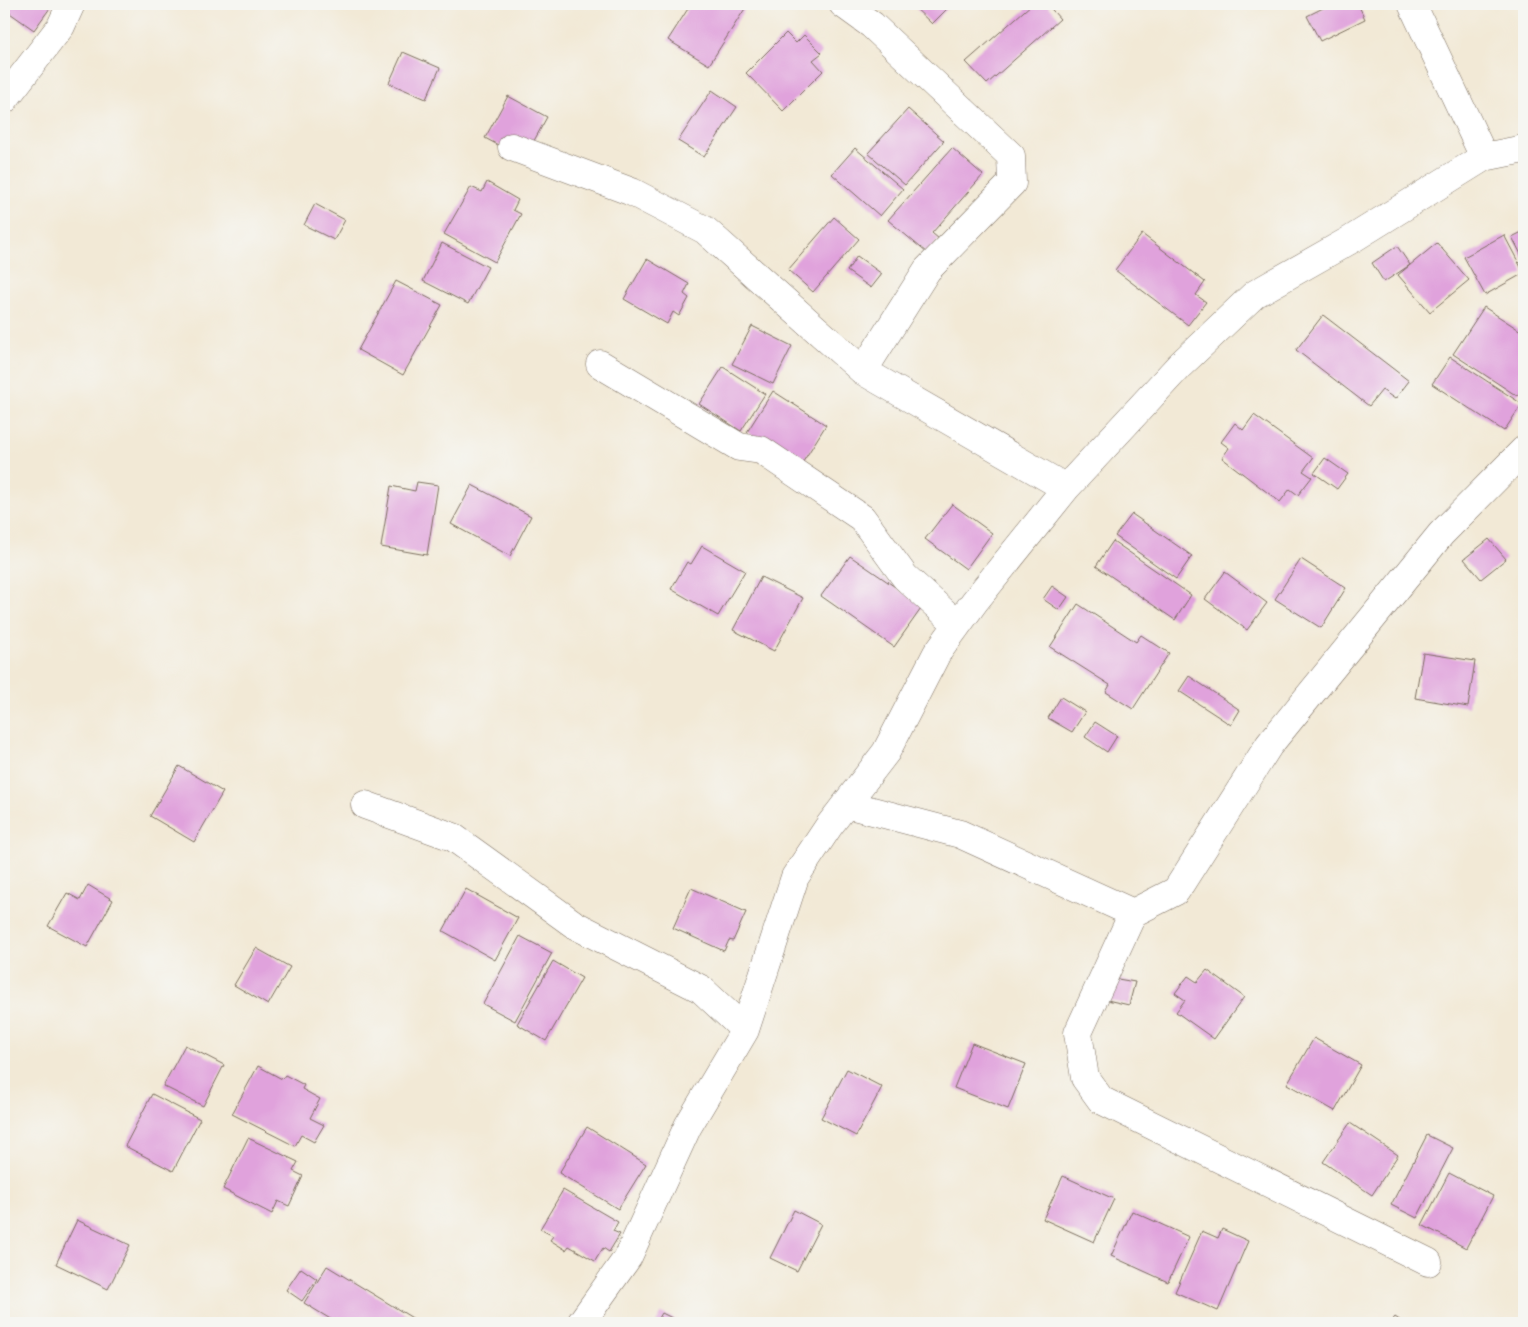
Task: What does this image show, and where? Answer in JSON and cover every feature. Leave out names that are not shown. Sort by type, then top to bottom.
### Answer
[{"type":"street","points":[[4,100],[62,26],[71,4]]},
{"type":"street","points":[[843,4],[872,25],[1011,156],[1012,165],[1012,182],[926,270],[863,370]]},
{"type":"street","points":[[1412,4],[1484,157]]},
{"type":"street","points":[[512,147],[632,192],[705,230],[863,370],[1066,488]]},
{"type":"street","points":[[582,1323],[628,1257],[688,1126],[744,1030],[795,877],[829,826],[886,752],[937,653],[1066,488],[1178,366],[1255,294],[1352,239],[1484,157],[1524,149]]},
{"type":"street","points":[[600,364],[739,447],[761,450],[862,518],[905,577],[958,624]]},
{"type":"street","points":[[1428,1262],[1101,1100],[1085,1078],[1078,1033],[1133,913],[1176,891],[1269,745],[1441,534],[1524,450]]},
{"type":"street","points":[[846,804],[960,834],[1133,913]]},
{"type":"street","points":[[365,805],[453,837],[575,925],[701,989],[744,1030]]},
{"type":"building","points":[[4,4],[53,4],[34,30],[4,9]]},
{"type":"building","points":[[691,4],[741,4],[746,7],[709,65],[668,40]]},
{"type":"building","points":[[911,4],[952,4],[932,24]]},
{"type":"building","points":[[1032,4],[1047,4],[1060,19],[987,84],[966,62]]},
{"type":"building","points":[[1331,4],[1358,4],[1365,19],[1320,41],[1307,16]]},
{"type":"building","points":[[786,33],[796,43],[804,35],[822,53],[813,60],[823,71],[783,111],[746,73]]},
{"type":"building","points":[[403,52],[440,68],[426,99],[389,83]]},
{"type":"building","points":[[712,90],[737,107],[704,157],[678,141]]},
{"type":"building","points":[[508,96],[547,117],[524,159],[485,138]]},
{"type":"building","points":[[908,109],[944,141],[905,185],[868,153]]},
{"type":"building","points":[[855,148],[903,189],[880,216],[832,174]]},
{"type":"building","points":[[952,148],[983,175],[932,233],[939,239],[927,253],[888,220]]},
{"type":"building","points":[[487,182],[518,200],[513,210],[521,214],[495,262],[444,234],[471,187],[482,192]]},
{"type":"building","points":[[315,204],[345,220],[334,240],[304,225]]},
{"type":"building","points":[[834,217],[859,239],[813,292],[788,270]]},
{"type":"building","points":[[1524,231],[1524,260],[1512,237]]},
{"type":"building","points":[[1142,234],[1205,282],[1196,295],[1206,302],[1188,325],[1115,270]]},
{"type":"building","points":[[1504,235],[1524,273],[1485,295],[1464,257]]},
{"type":"building","points":[[442,243],[488,267],[468,304],[423,281]]},
{"type":"building","points":[[1437,243],[1469,280],[1430,312],[1398,275]]},
{"type":"building","points":[[1397,246],[1410,265],[1384,282],[1372,263]]},
{"type":"building","points":[[857,256],[882,274],[871,288],[847,271]]},
{"type":"building","points":[[647,259],[689,284],[684,294],[689,298],[679,316],[673,312],[667,324],[624,299]]},
{"type":"building","points":[[396,281],[442,305],[403,375],[358,350]]},
{"type":"building","points":[[1484,307],[1524,333],[1524,385],[1517,396],[1453,354]]},
{"type":"building","points":[[1323,315],[1409,381],[1395,399],[1382,390],[1369,406],[1296,350]]},
{"type":"building","points":[[752,326],[792,346],[773,384],[732,364]]},
{"type":"building","points":[[1450,357],[1522,404],[1504,431],[1432,384]]},
{"type":"building","points":[[723,367],[765,394],[741,431],[699,404]]},
{"type":"building","points":[[773,391],[826,425],[801,465],[747,432]]},
{"type":"building","points":[[1254,415],[1313,458],[1303,471],[1312,477],[1298,495],[1290,489],[1280,502],[1222,458],[1229,448],[1221,442],[1235,423],[1243,430]]},
{"type":"building","points":[[1325,458],[1348,474],[1337,489],[1314,473]]},
{"type":"building","points":[[417,482],[438,485],[427,555],[381,547],[391,486],[415,491]]},
{"type":"building","points":[[472,485],[531,516],[510,556],[451,524]]},
{"type":"building","points":[[952,504],[992,533],[966,569],[925,539]]},
{"type":"building","points":[[1132,514],[1192,556],[1176,579],[1115,536]]},
{"type":"building","points":[[1489,539],[1506,559],[1481,579],[1464,559]]},
{"type":"building","points":[[1113,541],[1191,595],[1175,620],[1096,566]]},
{"type":"building","points":[[702,546],[745,571],[718,616],[671,589],[687,562],[691,564]]},
{"type":"building","points":[[850,556],[923,606],[894,647],[821,596]]},
{"type":"building","points":[[1301,559],[1346,588],[1321,628],[1275,599]]},
{"type":"building","points":[[1225,572],[1267,603],[1247,630],[1205,599]]},
{"type":"building","points":[[761,577],[803,598],[774,651],[733,630]]},
{"type":"building","points":[[1052,586],[1068,597],[1059,610],[1043,599]]},
{"type":"building","points":[[1078,604],[1136,642],[1141,635],[1169,653],[1133,709],[1106,692],[1110,685],[1050,647]]},
{"type":"building","points":[[1423,653],[1475,661],[1468,707],[1415,698]]},
{"type":"building","points":[[1189,676],[1240,710],[1231,725],[1179,691]]},
{"type":"building","points":[[1061,697],[1085,712],[1072,732],[1048,718]]},
{"type":"building","points":[[1095,722],[1117,736],[1107,752],[1085,737]]},
{"type":"building","points":[[179,766],[223,792],[194,842],[150,816]]},
{"type":"building","points":[[88,885],[113,900],[87,947],[48,926],[67,893],[80,900]]},
{"type":"building","points":[[691,888],[746,912],[733,941],[729,940],[724,951],[673,928]]},
{"type":"building","points":[[466,889],[518,918],[495,960],[443,931]]},
{"type":"building","points":[[520,936],[552,953],[515,1021],[483,1004]]},
{"type":"building","points":[[256,948],[290,967],[268,1005],[234,985]]},
{"type":"building","points":[[553,961],[582,978],[546,1041],[517,1024]]},
{"type":"building","points":[[1207,970],[1244,997],[1214,1039],[1176,1012],[1185,1000],[1175,993],[1188,976],[1197,982]]},
{"type":"building","points":[[1112,978],[1135,982],[1129,1005],[1107,1000]]},
{"type":"building","points":[[1314,1038],[1361,1065],[1335,1111],[1287,1084]]},
{"type":"building","points":[[972,1043],[1026,1064],[1008,1109],[954,1088]]},
{"type":"building","points":[[185,1045],[224,1065],[203,1106],[163,1086]]},
{"type":"building","points":[[258,1066],[282,1079],[285,1075],[304,1085],[302,1089],[320,1099],[310,1118],[324,1125],[314,1142],[301,1135],[295,1146],[232,1114]]},
{"type":"building","points":[[847,1069],[882,1087],[856,1136],[821,1118]]},
{"type":"building","points":[[152,1094],[200,1119],[173,1171],[125,1146]]},
{"type":"building","points":[[1350,1123],[1398,1155],[1372,1195],[1323,1162]]},
{"type":"building","points":[[587,1127],[646,1164],[618,1209],[559,1173]]},
{"type":"building","points":[[1427,1135],[1453,1148],[1417,1218],[1391,1205]]},
{"type":"building","points":[[248,1138],[298,1162],[293,1171],[303,1176],[289,1206],[278,1201],[272,1214],[223,1189]]},
{"type":"building","points":[[1449,1173],[1493,1196],[1466,1248],[1422,1225]]},
{"type":"building","points":[[1063,1176],[1114,1199],[1094,1242],[1043,1219]]},
{"type":"building","points":[[563,1190],[618,1222],[613,1231],[620,1234],[609,1252],[603,1248],[595,1261],[569,1246],[566,1250],[550,1240],[553,1236],[540,1229]]},
{"type":"building","points":[[794,1210],[821,1224],[797,1271],[770,1258]]},
{"type":"building","points":[[1132,1211],[1189,1237],[1168,1282],[1111,1256]]},
{"type":"building","points":[[77,1220],[130,1245],[108,1289],[56,1264]]},
{"type":"building","points":[[1222,1229],[1248,1241],[1218,1311],[1175,1292],[1202,1231],[1218,1238]]},
{"type":"building","points":[[327,1266],[414,1319],[411,1323],[337,1323],[304,1303]]},
{"type":"building","points":[[301,1268],[317,1279],[302,1301],[286,1290]]},
{"type":"building","points":[[662,1313],[682,1323],[656,1323]]},
{"type":"building","points":[[1395,1317],[1404,1323],[1390,1323]]}]
